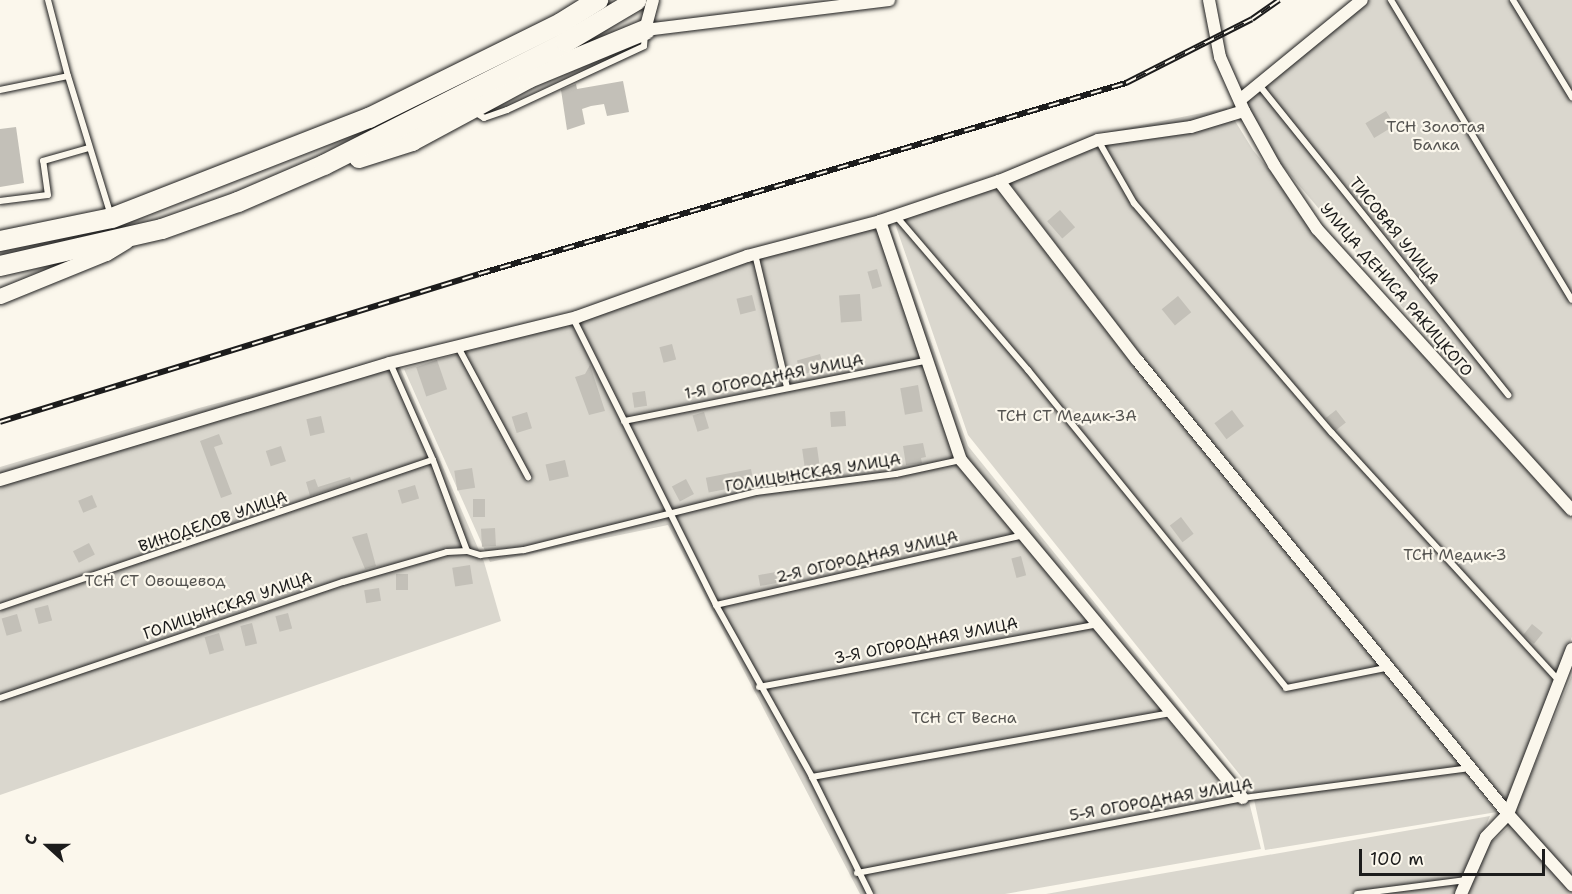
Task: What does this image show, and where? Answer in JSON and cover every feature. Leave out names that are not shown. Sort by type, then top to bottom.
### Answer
[{"type":"main road","points":[[0,241],[111,218],[369,118],[561,23],[598,0]]},
{"type":"main road","points":[[0,266],[133,237],[238,202],[324,165],[566,42],[637,0]]},
{"type":"main road","points":[[324,165],[344,162],[412,141],[529,78],[645,30]]},
{"type":"street","points":[[653,0],[648,9],[645,30],[889,0]]},
{"type":"street","name":"УЛИЦА ДЕНИСА РАКИЦКОГО","points":[[1209,0],[1220,57],[1242,105],[1274,165],[1317,229],[1572,510]]},
{"type":"street","points":[[0,480],[390,363],[573,318],[755,254],[896,216],[999,181],[1098,140],[1191,127],[1242,105],[1259,84],[1362,0]]},
{"type":"street","points":[[999,181],[1137,360],[1508,814],[1572,885]]},
{"type":"street","points":[[880,221],[961,460],[1243,798]]},
{"type":"street","points":[[0,296],[106,253],[133,237]]},
{"type":"street","points":[[1461,894],[1486,837],[1508,814],[1572,649]]},
{"type":"lane","points":[[48,0],[68,76],[111,218]]},
{"type":"lane","points":[[1391,0],[1572,300]]},
{"type":"lane","points":[[1513,0],[1572,97]]},
{"type":"lane","points":[[0,90],[68,76]]},
{"type":"lane","name":"ТИСОВАЯ УЛИЦА","points":[[1259,84],[1508,395]]},
{"type":"lane","points":[[1098,140],[1134,203],[1332,433],[1560,682]]},
{"type":"lane","points":[[0,201],[48,195],[43,161],[89,148]]},
{"type":"lane","points":[[896,216],[1028,370],[1286,688],[1390,667]]},
{"type":"lane","points":[[755,254],[787,387]]},
{"type":"lane","points":[[573,318],[716,605],[759,687],[813,777],[857,873],[870,894]]},
{"type":"lane","points":[[458,347],[528,477]]},
{"type":"lane","name":"1-Я ОГОРОДНАЯ УЛИЦА","points":[[624,421],[929,360]]},
{"type":"lane","points":[[390,363],[433,460],[467,551]]},
{"type":"lane","name":"ВИНОДЕЛОВ УЛИЦА","points":[[0,607],[433,460]]},
{"type":"lane","name":"ГОЛИЦЫНСКАЯ УЛИЦА","points":[[0,698],[343,582],[447,552],[467,551],[480,555],[524,550],[756,492],[896,474],[961,460]]},
{"type":"lane","name":"2-Я ОГОРОДНАЯ УЛИЦА","points":[[716,605],[1024,535]]},
{"type":"lane","name":"3-Я ОГОРОДНАЯ УЛИЦА","points":[[759,687],[1098,624]]},
{"type":"lane","points":[[813,777],[1172,713]]},
{"type":"lane","name":"5-Я ОГОРОДНАЯ УЛИЦА","points":[[857,873],[1243,798],[1472,768]]},
{"type":"lane","points":[[1358,894],[1467,880]]},
{"type":"green space","name":"ТСН Золотая Балка","points":[[1367,0],[1572,0],[1572,506],[1234,109]]},
{"type":"green space","name":"ТСН Медик-3","points":[[1227,108],[1253,150],[1317,229],[1572,510],[1572,637],[1506,801],[1139,353],[1002,173],[1092,135]]},
{"type":"green space","name":"ТСН СТ Медик-3А","points":[[995,177],[1497,812],[1265,850],[1252,790],[968,435],[891,212]]},
{"type":"green space","name":"ТСН СТ Весна","points":[[889,223],[968,446],[1246,790],[1261,849],[1005,894],[860,894],[668,525],[490,562],[404,369],[588,318],[764,256]]},
{"type":"green space","name":"ТСН СТ Овощевод","points":[[395,356],[484,562],[501,621],[0,795],[0,467],[199,408]]},
{"type":"green space","points":[[1572,675],[1572,894],[1468,894],[1488,845],[1509,827]]},
{"type":"green space","points":[[1490,816],[1456,894],[1046,894]]},
{"type":"building","points":[[623,81],[629,112],[607,116],[604,104],[591,106],[582,109],[585,124],[567,130],[561,90],[576,84],[577,89]]},
{"type":"building","points":[[1386,111],[1395,126],[1374,138],[1365,123]]},
{"type":"building","points":[[16,127],[24,183],[0,187],[0,129]]},
{"type":"building","points":[[1060,210],[1075,227],[1062,239],[1047,221]]},
{"type":"building","points":[[877,269],[882,286],[872,289],[867,272]]},
{"type":"building","points":[[860,294],[862,321],[841,322],[839,295]]},
{"type":"building","points":[[752,295],[756,311],[740,314],[736,299]]},
{"type":"building","points":[[1178,296],[1191,312],[1175,326],[1162,309]]},
{"type":"building","points":[[672,344],[676,359],[664,363],[659,347]]},
{"type":"building","points":[[820,354],[824,368],[801,375],[797,361]]},
{"type":"building","points":[[437,360],[447,389],[426,396],[416,367]]},
{"type":"building","points":[[590,365],[605,411],[589,415],[575,377],[585,374]]},
{"type":"building","points":[[918,385],[923,412],[905,415],[900,388]]},
{"type":"building","points":[[645,391],[647,406],[634,408],[632,393]]},
{"type":"building","points":[[1232,410],[1244,426],[1226,439],[1214,423]]},
{"type":"building","points":[[1336,410],[1346,423],[1336,431],[1326,418]]},
{"type":"building","points":[[845,411],[846,426],[831,427],[830,412]]},
{"type":"building","points":[[527,412],[532,428],[517,433],[512,417]]},
{"type":"building","points":[[704,412],[709,428],[697,432],[693,416]]},
{"type":"building","points":[[321,416],[325,433],[310,436],[306,419]]},
{"type":"building","points":[[219,434],[223,444],[214,447],[232,494],[221,498],[200,441]]},
{"type":"building","points":[[923,443],[926,457],[921,458],[922,463],[906,465],[903,446]]},
{"type":"building","points":[[281,446],[286,461],[271,466],[266,451]]},
{"type":"building","points":[[817,447],[820,469],[805,471],[802,449]]},
{"type":"building","points":[[565,460],[569,477],[549,481],[546,464]]},
{"type":"building","points":[[472,468],[475,488],[457,491],[454,471]]},
{"type":"building","points":[[751,469],[754,484],[709,493],[706,478]]},
{"type":"building","points":[[350,477],[352,482],[310,496],[306,482],[315,479],[318,487]]},
{"type":"building","points":[[686,479],[694,494],[680,502],[672,487]]},
{"type":"building","points":[[415,485],[419,498],[402,504],[398,490]]},
{"type":"building","points":[[92,495],[97,507],[83,513],[78,501]]},
{"type":"building","points":[[473,499],[485,499],[485,517],[473,517]]},
{"type":"building","points":[[1181,517],[1194,534],[1182,542],[1170,525]]},
{"type":"building","points":[[495,528],[496,546],[482,547],[481,529]]},
{"type":"building","points":[[367,533],[376,566],[365,569],[352,537]]},
{"type":"building","points":[[89,543],[95,555],[79,563],[73,551]]},
{"type":"building","points":[[1021,556],[1026,575],[1017,578],[1011,559]]},
{"type":"building","points":[[470,565],[473,584],[455,587],[452,568]]},
{"type":"building","points":[[776,572],[778,583],[760,586],[758,575]]},
{"type":"building","points":[[396,574],[408,574],[408,590],[396,590]]},
{"type":"building","points":[[379,588],[381,601],[366,603],[364,590]]},
{"type":"building","points":[[48,605],[52,620],[39,624],[34,609]]},
{"type":"building","points":[[288,613],[292,628],[280,632],[275,616]]},
{"type":"building","points":[[17,614],[22,631],[7,636],[2,618]]},
{"type":"building","points":[[252,623],[257,643],[245,646],[240,626]]},
{"type":"building","points":[[1532,624],[1543,633],[1534,644],[1523,635]]},
{"type":"building","points":[[219,633],[224,650],[210,654],[205,637]]},
{"type":"railway","points":[[0,422],[479,274],[1126,83],[1252,19],[1279,0]]}]
